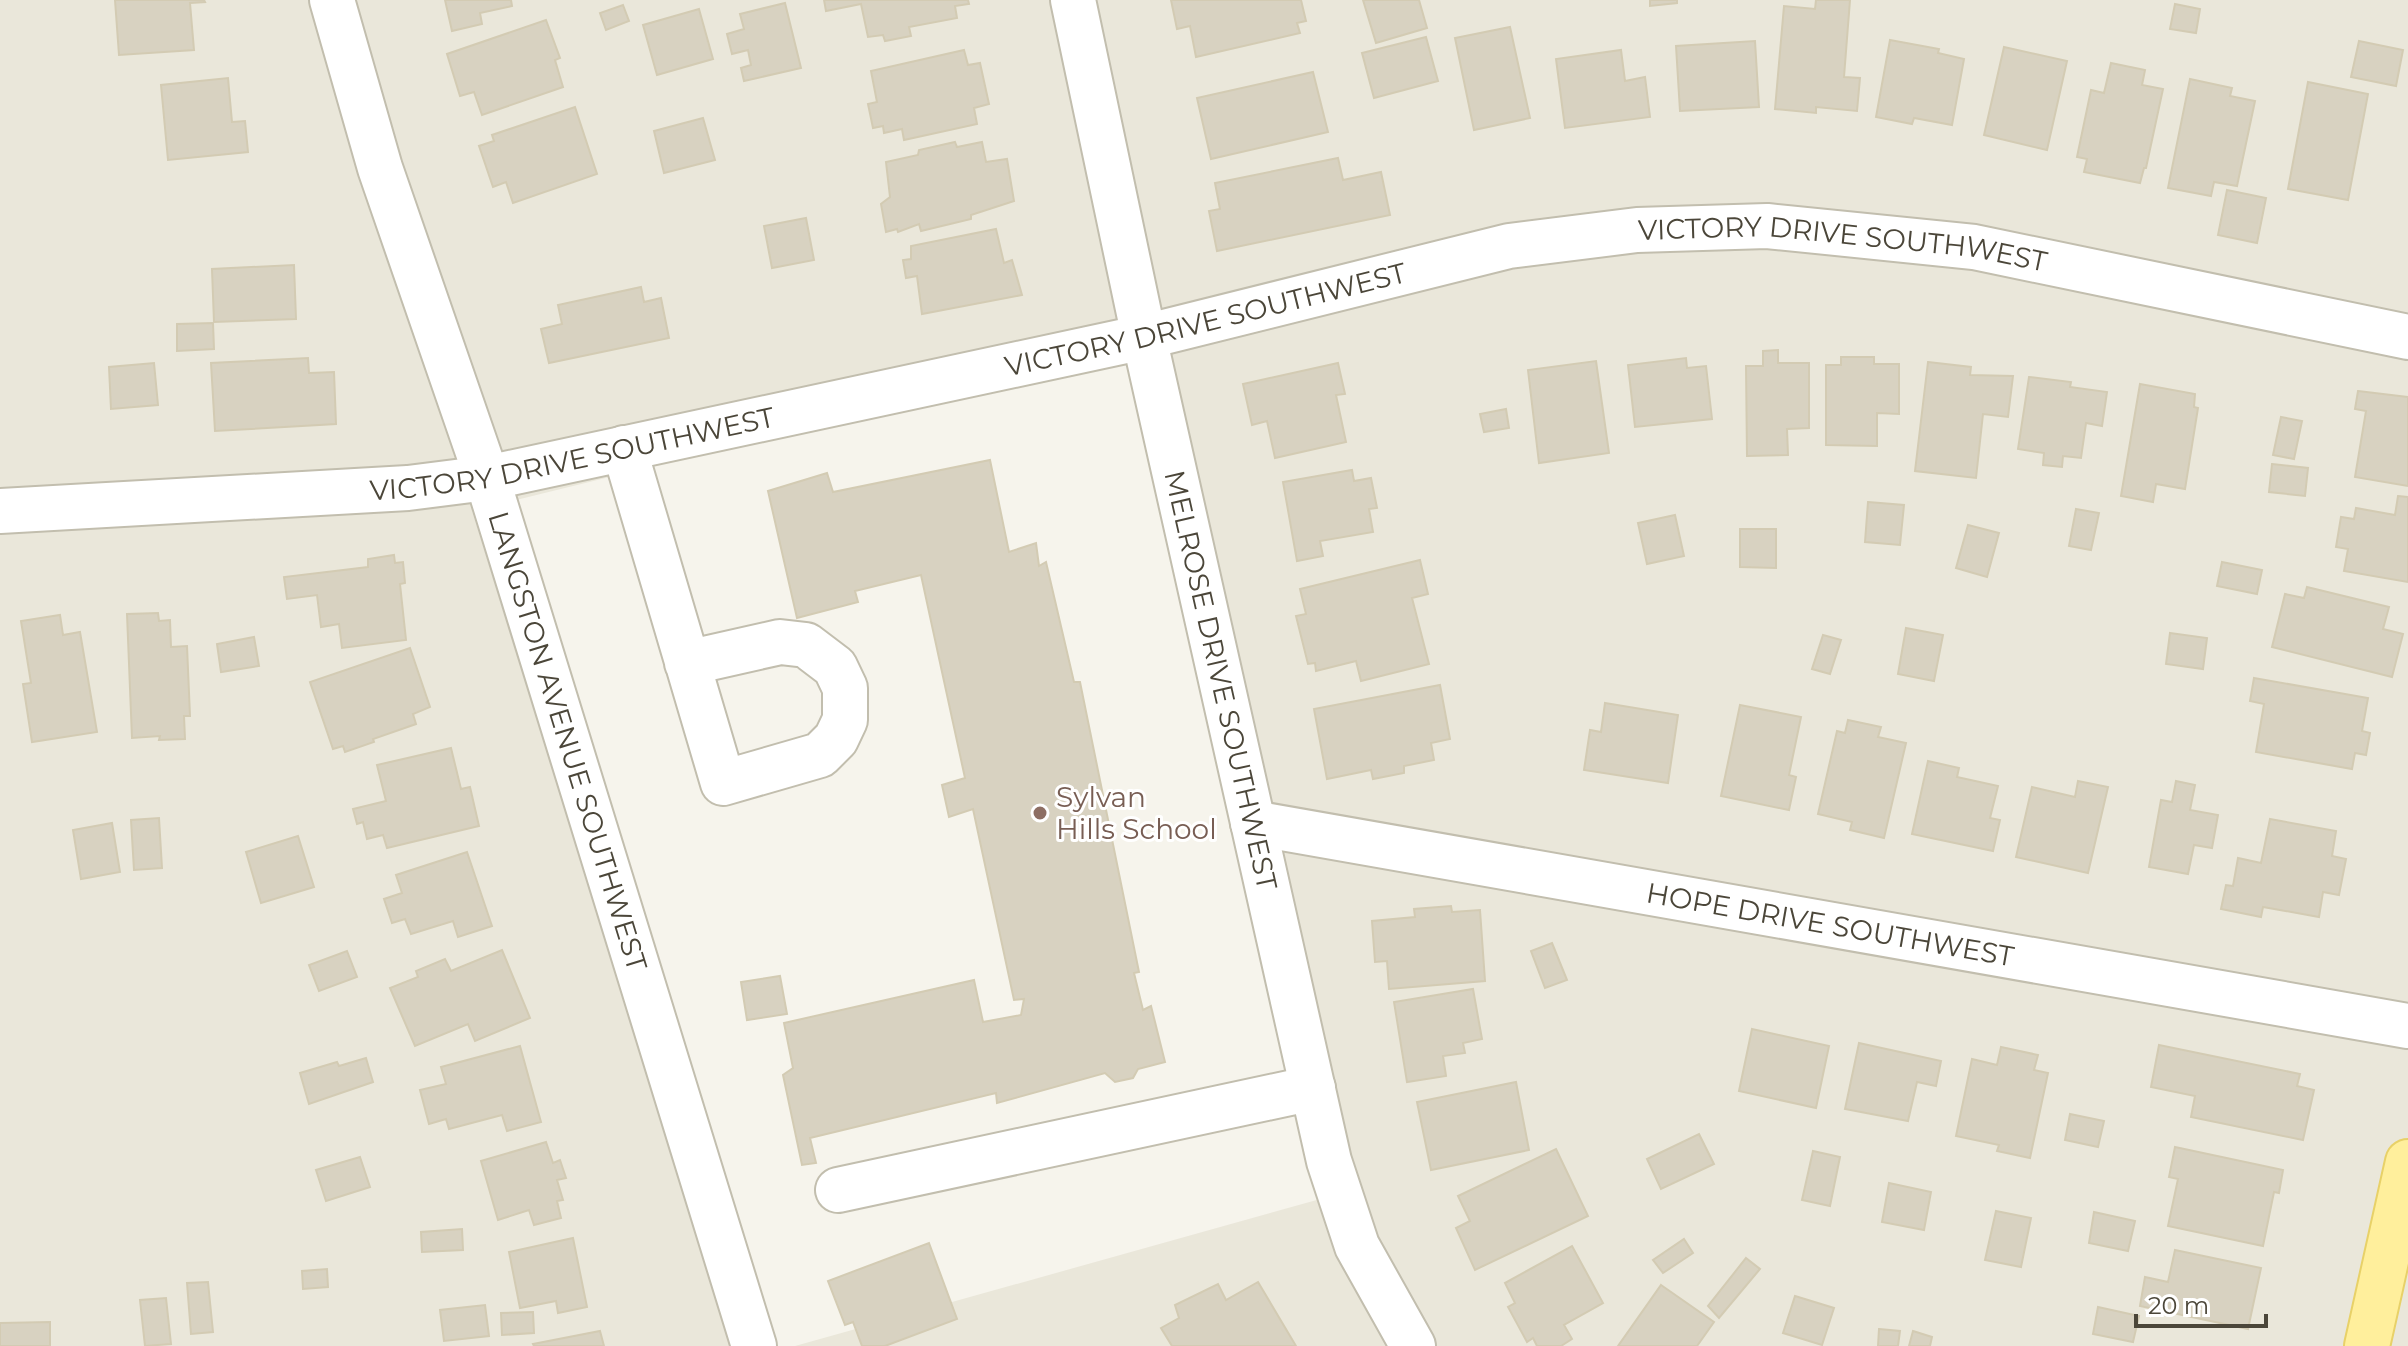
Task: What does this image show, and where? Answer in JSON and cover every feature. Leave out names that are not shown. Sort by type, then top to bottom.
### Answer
[{"type":"main road","points":[[2367,1346],[2408,1162]]},
{"type":"street","name":"LANGSTON AVENUE SOUTHWEST","points":[[332,0],[380,168],[487,478],[754,1346]]},
{"type":"street","name":"MELROSE DRIVE SOUTHWEST","points":[[1073,0],[1144,337],[1329,1161],[1357,1246],[1413,1346]]},
{"type":"street","name":"VICTORY DRIVE SOUTHWEST","points":[[0,511],[408,488],[487,478],[1144,337],[1509,246],[1637,230],[1767,226],[1974,247],[2408,337]]},
{"type":"street","points":[[624,448],[687,663]]},
{"type":"street","name":"HOPE DRIVE SOUTHWEST","points":[[1253,823],[2408,1026]]},
{"type":"street","points":[[838,1190],[1313,1088]]},
{"type":"shaded area","points":[[0,0],[2408,0],[2408,1346],[795,1346],[1349,1191],[1124,350],[472,511],[736,1346],[0,1346]]},
{"type":"building","points":[[115,0],[204,0],[190,3],[194,50],[119,55]]},
{"type":"building","points":[[445,0],[511,0],[512,6],[480,13],[482,24],[452,31]]},
{"type":"building","points":[[824,0],[968,0],[969,4],[955,6],[957,18],[909,27],[911,36],[885,41],[883,35],[868,37],[861,4],[826,11]]},
{"type":"building","points":[[1171,0],[1301,0],[1306,21],[1297,23],[1300,33],[1196,57],[1190,26],[1177,29]]},
{"type":"building","points":[[1363,0],[1419,0],[1427,28],[1376,43]]},
{"type":"building","points":[[1650,0],[1677,0],[1677,3],[1650,6]]},
{"type":"building","points":[[1816,0],[1850,0],[1844,77],[1860,78],[1857,111],[1816,107],[1816,113],[1775,109],[1784,6],[1815,9]]},
{"type":"building","points":[[785,3],[801,68],[744,81],[741,68],[751,65],[748,50],[732,54],[727,34],[744,29],[740,14]]},
{"type":"building","points":[[2175,4],[2200,9],[2196,33],[2170,29]]},
{"type":"building","points":[[623,5],[629,21],[606,30],[600,13]]},
{"type":"building","points":[[699,9],[713,59],[657,75],[643,25]]},
{"type":"building","points":[[546,20],[560,58],[555,60],[563,87],[482,115],[474,92],[460,96],[447,54]]},
{"type":"building","points":[[1510,27],[1530,118],[1474,130],[1455,38]]},
{"type":"building","points":[[1426,37],[1438,81],[1374,98],[1362,53]]},
{"type":"building","points":[[1890,40],[1939,49],[1938,53],[1964,59],[1952,125],[1914,118],[1912,124],[1876,117]]},
{"type":"building","points":[[1755,41],[1759,107],[1680,111],[1676,46]]},
{"type":"building","points":[[2359,41],[2403,50],[2396,86],[2351,77]]},
{"type":"building","points":[[2004,47],[2067,61],[2047,150],[1984,135]]},
{"type":"building","points":[[964,50],[968,65],[980,63],[989,104],[974,108],[977,124],[904,140],[902,129],[884,133],[883,126],[873,128],[868,104],[877,102],[871,71]]},
{"type":"building","points":[[1621,50],[1625,81],[1645,77],[1650,117],[1565,128],[1556,59]]},
{"type":"building","points":[[2111,63],[2145,70],[2142,85],[2163,89],[2140,183],[2084,172],[2087,159],[2077,157],[2091,90],[2104,93]]},
{"type":"building","points":[[1313,72],[1328,132],[1211,159],[1197,98]]},
{"type":"building","points":[[228,78],[232,122],[245,121],[248,152],[168,160],[161,85]]},
{"type":"building","points":[[2190,79],[2232,88],[2230,96],[2255,101],[2237,186],[2214,182],[2211,196],[2168,188]]},
{"type":"building","points":[[2308,82],[2368,94],[2348,200],[2288,189]]},
{"type":"building","points":[[575,107],[597,174],[513,203],[506,182],[493,187],[479,146],[494,141],[492,135]]},
{"type":"building","points":[[703,118],[715,160],[664,173],[654,131]]},
{"type":"building","points":[[955,142],[957,147],[982,142],[986,162],[1007,159],[1014,201],[971,215],[971,219],[921,231],[919,224],[898,232],[897,229],[886,232],[881,204],[890,197],[886,162]]},
{"type":"building","points":[[1338,158],[1343,180],[1381,172],[1390,215],[1217,251],[1209,211],[1220,209],[1215,183]]},
{"type":"building","points":[[2227,190],[2266,198],[2257,243],[2218,235]]},
{"type":"building","points":[[806,218],[814,260],[772,268],[764,226]]},
{"type":"building","points":[[996,229],[1004,263],[1012,260],[1022,295],[922,314],[917,276],[906,278],[903,260],[911,259],[911,246]]},
{"type":"building","points":[[294,265],[296,319],[214,322],[212,269]]},
{"type":"building","points":[[641,287],[644,302],[661,298],[669,338],[549,363],[541,329],[562,324],[558,305]]},
{"type":"building","points":[[213,323],[214,349],[177,351],[177,324]]},
{"type":"building","points":[[1778,350],[1778,363],[1809,363],[1809,428],[1787,429],[1788,455],[1747,456],[1746,366],[1763,366],[1763,351]]},
{"type":"building","points":[[1841,357],[1874,357],[1874,364],[1899,364],[1899,414],[1877,413],[1877,446],[1826,445],[1826,365],[1841,365]]},
{"type":"building","points":[[308,358],[309,373],[334,372],[336,424],[215,431],[211,363]]},
{"type":"building","points":[[1686,358],[1687,368],[1706,366],[1712,419],[1635,427],[1628,365]]},
{"type":"building","points":[[1596,361],[1609,453],[1539,463],[1528,370]]},
{"type":"building","points":[[1928,362],[1971,367],[1970,375],[2013,376],[2008,417],[1983,414],[1976,478],[1915,471]]},
{"type":"building","points":[[154,363],[158,405],[111,409],[109,367]]},
{"type":"building","points":[[1338,363],[1345,394],[1336,395],[1346,442],[1275,458],[1267,421],[1252,425],[1243,384]]},
{"type":"building","points":[[2029,377],[2071,382],[2070,387],[2107,392],[2102,426],[2086,423],[2081,458],[2063,456],[2062,467],[2043,465],[2044,453],[2018,449]]},
{"type":"building","points":[[2140,384],[2195,394],[2194,407],[2198,408],[2185,489],[2156,484],[2153,502],[2121,496]]},
{"type":"building","points":[[2358,391],[2408,397],[2408,486],[2355,477],[2366,411],[2355,409]]},
{"type":"building","points":[[1506,409],[1509,428],[1484,432],[1480,414]]},
{"type":"building","points":[[2281,417],[2302,421],[2294,459],[2273,455]]},
{"type":"building","name":"Sylvan Hills School","points":[[990,460],[1009,552],[1036,543],[1039,566],[1046,562],[1074,682],[1080,682],[1139,972],[1134,973],[1143,1010],[1151,1006],[1165,1062],[1138,1069],[1133,1078],[1115,1082],[1105,1073],[997,1103],[996,1093],[810,1138],[816,1163],[802,1165],[783,1075],[793,1068],[784,1023],[974,980],[983,1022],[1021,1015],[1024,999],[1014,1000],[973,809],[949,817],[942,785],[965,778],[921,575],[855,591],[858,602],[797,618],[768,491],[827,473],[833,492]]},
{"type":"building","points":[[2272,464],[2308,468],[2305,496],[2269,492]]},
{"type":"building","points":[[1352,470],[1354,481],[1371,478],[1377,508],[1369,509],[1373,532],[1320,541],[1323,556],[1297,561],[1283,482]]},
{"type":"building","points":[[2398,496],[2408,497],[2408,582],[2344,571],[2348,549],[2336,547],[2341,517],[2354,519],[2356,508],[2395,515]]},
{"type":"building","points":[[1868,502],[1904,505],[1900,545],[1865,542]]},
{"type":"building","points":[[2076,509],[2099,513],[2091,550],[2069,546]]},
{"type":"building","points":[[1675,515],[1684,556],[1647,564],[1638,523]]},
{"type":"building","points":[[1968,525],[1999,533],[1987,577],[1956,568]]},
{"type":"building","points":[[1740,529],[1776,529],[1776,568],[1740,567]]},
{"type":"building","points":[[394,555],[395,563],[403,562],[405,583],[400,584],[406,640],[342,648],[339,624],[321,627],[317,595],[287,599],[284,577],[368,567],[368,559]]},
{"type":"building","points":[[1420,560],[1428,594],[1412,598],[1429,664],[1361,681],[1356,661],[1316,671],[1315,663],[1308,664],[1296,616],[1306,614],[1300,589]]},
{"type":"building","points":[[2222,562],[2262,570],[2257,594],[2217,586]]},
{"type":"building","points":[[2307,587],[2389,607],[2383,629],[2403,634],[2392,677],[2272,647],[2285,594],[2304,598]]},
{"type":"building","points":[[158,613],[159,621],[170,620],[171,647],[187,646],[190,716],[184,716],[185,739],[159,740],[160,736],[132,738],[127,614]]},
{"type":"building","points":[[60,615],[63,635],[80,632],[97,732],[32,742],[23,684],[31,683],[21,621]]},
{"type":"building","points":[[1906,628],[1943,635],[1934,681],[1898,674]]},
{"type":"building","points":[[2170,633],[2207,638],[2203,669],[2166,664]]},
{"type":"building","points":[[1823,635],[1841,640],[1830,674],[1812,669]]},
{"type":"building","points":[[254,637],[259,666],[221,672],[217,644]]},
{"type":"building","points":[[410,648],[430,707],[413,714],[416,724],[345,752],[343,746],[333,749],[310,682]]},
{"type":"building","points":[[2254,678],[2368,698],[2362,731],[2370,733],[2366,755],[2355,753],[2352,769],[2256,752],[2264,704],[2250,701]]},
{"type":"building","points":[[1440,685],[1450,739],[1431,743],[1434,760],[1404,766],[1404,773],[1373,779],[1371,770],[1327,779],[1314,709]]},
{"type":"building","points":[[1605,703],[1678,715],[1668,783],[1584,770],[1590,730],[1601,732]]},
{"type":"building","points":[[1740,705],[1801,717],[1789,775],[1796,777],[1789,810],[1721,796]]},
{"type":"building","points":[[1848,720],[1881,727],[1878,737],[1906,743],[1884,838],[1850,830],[1852,822],[1818,814],[1837,731],[1845,733]]},
{"type":"building","points":[[451,748],[461,789],[470,787],[479,826],[387,848],[383,835],[367,839],[363,822],[357,824],[353,809],[386,801],[377,765]]},
{"type":"building","points":[[1928,761],[1959,768],[1957,777],[1998,786],[1990,818],[2000,820],[1993,851],[1912,834]]},
{"type":"building","points":[[2078,781],[2108,787],[2088,873],[2016,857],[2032,787],[2075,797]]},
{"type":"building","points":[[2176,781],[2195,785],[2190,810],[2218,815],[2212,848],[2194,845],[2188,874],[2149,867],[2161,800],[2172,802]]},
{"type":"building","points":[[159,818],[162,868],[134,870],[131,820]]},
{"type":"building","points":[[2270,819],[2336,831],[2332,856],[2346,859],[2339,895],[2323,892],[2319,917],[2263,907],[2261,917],[2221,909],[2226,885],[2233,886],[2238,858],[2261,863]]},
{"type":"building","points":[[112,823],[120,872],[81,879],[73,830]]},
{"type":"building","points":[[298,836],[314,887],[261,903],[246,852]]},
{"type":"building","points":[[467,852],[492,926],[458,937],[453,921],[411,934],[405,919],[392,923],[384,899],[402,893],[396,875]]},
{"type":"building","points":[[1451,906],[1452,912],[1480,910],[1485,981],[1389,989],[1387,961],[1375,962],[1372,921],[1415,917],[1414,909]]},
{"type":"building","points":[[1552,943],[1567,980],[1545,988],[1531,951]]},
{"type":"building","points":[[502,950],[530,1018],[475,1041],[468,1024],[415,1046],[390,988],[418,977],[416,971],[445,959],[451,971]]},
{"type":"building","points":[[347,951],[357,977],[319,991],[309,965]]},
{"type":"building","points":[[780,976],[787,1014],[747,1020],[741,982]]},
{"type":"building","points":[[1473,989],[1482,1039],[1463,1043],[1465,1053],[1443,1056],[1446,1076],[1407,1082],[1394,1002]]},
{"type":"building","points":[[1752,1029],[1829,1046],[1816,1108],[1739,1091]]},
{"type":"building","points":[[1859,1043],[1941,1061],[1936,1086],[1917,1082],[1908,1121],[1845,1109]]},
{"type":"building","points":[[2159,1045],[2300,1074],[2297,1086],[2314,1090],[2303,1140],[2191,1117],[2195,1096],[2151,1087]]},
{"type":"building","points":[[520,1046],[541,1122],[507,1131],[502,1115],[449,1129],[446,1119],[429,1124],[420,1090],[446,1084],[441,1067]]},
{"type":"building","points":[[2001,1047],[2038,1055],[2034,1070],[2048,1073],[2030,1158],[1997,1151],[1999,1145],[1956,1136],[1972,1059],[1997,1065]]},
{"type":"building","points":[[366,1058],[373,1082],[309,1104],[300,1073],[337,1062],[339,1066]]},
{"type":"building","points":[[1516,1082],[1529,1150],[1431,1170],[1417,1102]]},
{"type":"building","points":[[2070,1114],[2104,1121],[2098,1147],[2065,1140]]},
{"type":"building","points":[[1699,1134],[1714,1164],[1661,1189],[1647,1159]]},
{"type":"building","points":[[546,1142],[553,1163],[560,1160],[566,1178],[557,1180],[563,1200],[557,1201],[561,1218],[534,1225],[529,1210],[498,1220],[481,1161]]},
{"type":"building","points":[[2175,1147],[2283,1170],[2279,1193],[2274,1192],[2263,1246],[2168,1226],[2178,1179],[2169,1177]]},
{"type":"building","points":[[1556,1149],[1588,1216],[1475,1270],[1456,1228],[1470,1221],[1458,1196]]},
{"type":"building","points":[[1813,1151],[1840,1157],[1830,1206],[1802,1200]]},
{"type":"building","points":[[360,1157],[370,1187],[326,1201],[316,1170]]},
{"type":"building","points":[[1889,1183],[1931,1192],[1924,1230],[1882,1222]]},
{"type":"building","points":[[1996,1211],[2031,1218],[2021,1267],[1985,1260]]},
{"type":"building","points":[[2094,1212],[2135,1221],[2128,1251],[2089,1243]]},
{"type":"building","points":[[462,1229],[463,1250],[422,1252],[421,1232]]},
{"type":"building","points":[[573,1238],[587,1307],[558,1313],[556,1301],[520,1308],[509,1252]]},
{"type":"building","points":[[1684,1239],[1693,1253],[1663,1273],[1653,1260]]},
{"type":"building","points":[[929,1243],[957,1319],[885,1346],[862,1346],[853,1322],[845,1325],[828,1281]]},
{"type":"building","points":[[1572,1246],[1603,1303],[1564,1325],[1572,1339],[1561,1346],[1537,1346],[1533,1338],[1527,1342],[1508,1307],[1515,1303],[1505,1283]]},
{"type":"building","points":[[2175,1250],[2261,1268],[2248,1329],[2140,1306],[2145,1277],[2168,1282]]},
{"type":"building","points":[[1746,1258],[1760,1269],[1719,1318],[1708,1306]]},
{"type":"building","points":[[327,1269],[328,1287],[303,1289],[302,1271]]},
{"type":"building","points":[[208,1282],[213,1332],[191,1334],[187,1283]]},
{"type":"building","points":[[1258,1282],[1296,1346],[1172,1346],[1161,1328],[1179,1318],[1175,1305],[1218,1284],[1226,1300]]},
{"type":"building","points":[[1661,1285],[1714,1322],[1697,1346],[1618,1346]]},
{"type":"building","points":[[1795,1296],[1834,1308],[1822,1345],[1783,1333]]},
{"type":"building","points":[[166,1298],[171,1344],[145,1346],[140,1300]]},
{"type":"building","points":[[485,1305],[489,1336],[444,1341],[440,1310]]},
{"type":"building","points":[[2098,1307],[2139,1316],[2133,1342],[2093,1334]]},
{"type":"building","points":[[533,1312],[534,1333],[502,1335],[501,1313]]},
{"type":"building","points":[[50,1322],[50,1346],[0,1346],[0,1323]]},
{"type":"building","points":[[1879,1329],[1900,1331],[1898,1346],[1878,1346]]},
{"type":"building","points":[[600,1331],[604,1346],[533,1344]]},
{"type":"building","points":[[1913,1331],[1932,1337],[1930,1346],[1909,1346]]},
{"type":"place","name":"Sylvan Hills School","points":[[1040,813]]}]
